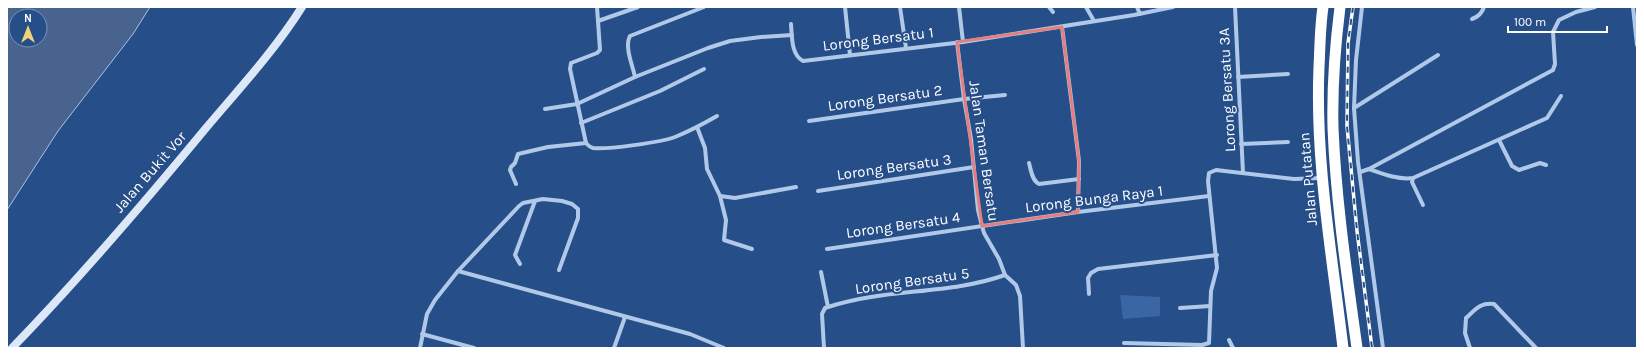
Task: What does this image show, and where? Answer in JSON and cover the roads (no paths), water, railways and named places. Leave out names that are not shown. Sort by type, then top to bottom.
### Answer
[{"type":"highway","name":"Jalan Putatan","points":[[1340,7],[1333,107],[1336,176],[1341,231],[1356,348]]},
{"type":"highway","name":"Jalan Putatan","points":[[1322,8],[1317,106],[1321,178],[1343,348]]},
{"type":"highway","points":[[1319,52],[1336,53]]},
{"type":"street","name":"Jalan Bukit Vor","points":[[12,348],[51,307],[168,174],[267,55],[302,7]]},
{"type":"street","points":[[597,7],[600,50],[597,53],[571,63],[570,69],[581,123],[588,146],[594,148],[652,142],[674,137],[697,128],[717,116]]},
{"type":"street","points":[[598,21],[638,7]]},
{"type":"street","points":[[635,77],[628,47],[628,40],[630,36],[704,7]]},
{"type":"street","points":[[845,7],[850,56]]},
{"type":"street","points":[[900,7],[906,48]]},
{"type":"street","points":[[959,7],[963,42]]},
{"type":"street","points":[[1049,7],[1053,12]]},
{"type":"street","points":[[1086,7],[1094,21]]},
{"type":"street","points":[[1137,7],[1140,14]]},
{"type":"street","points":[[1147,7],[1148,12]]},
{"type":"street","name":"Lorong Bersatu 1","points":[[792,35],[795,52],[798,58],[803,61],[963,42],[1062,27],[1173,7]]},
{"type":"street","name":"Lorong Bersatu 3A","points":[[1235,7],[1243,173]]},
{"type":"street","points":[[1362,7],[1356,60],[1354,108],[1357,149],[1383,348]]},
{"type":"street","points":[[1472,19],[1480,14],[1484,7]]},
{"type":"street","points":[[1360,172],[1369,169],[1553,70],[1555,64],[1553,32],[1560,20],[1576,12],[1595,7]]},
{"type":"street","points":[[1633,7],[1637,44]]},
{"type":"street","points":[[545,109],[577,104],[635,77],[708,48],[730,41],[792,35],[791,24]]},
{"type":"street","points":[[1062,27],[1075,128],[1079,179],[1078,212]]},
{"type":"street","name":"Jalan Taman Bersatu","points":[[957,42],[982,226],[984,233],[999,259],[1005,275],[1016,285],[1020,296],[1023,348]]},
{"type":"street","points":[[1354,108],[1438,56]]},
{"type":"street","points":[[581,123],[660,91],[704,69]]},
{"type":"street","points":[[1238,77],[1288,74]]},
{"type":"street","name":"Lorong Bersatu 2","points":[[809,121],[964,99],[1005,95]]},
{"type":"street","points":[[1369,169],[1392,177],[1405,179],[1413,178],[1547,118],[1561,96]]},
{"type":"street","points":[[697,128],[705,148],[708,169],[720,196],[726,220],[724,240],[752,249]]},
{"type":"street","points":[[1499,140],[1512,166],[1519,170],[1540,162],[1546,165]]},
{"type":"street","points":[[516,184],[510,170],[515,163],[518,154],[548,147],[586,142]]},
{"type":"street","points":[[1241,144],[1288,142]]},
{"type":"street","points":[[1029,163],[1034,179],[1039,184],[1079,179]]},
{"type":"street","name":"Lorong Bersatu 3","points":[[818,191],[974,167]]},
{"type":"street","points":[[1124,343],[1202,345],[1209,343],[1211,291],[1217,268],[1217,255],[1209,196],[1209,173],[1216,170],[1294,179],[1321,178]]},
{"type":"street","points":[[1413,178],[1412,182],[1423,204]]},
{"type":"street","points":[[720,196],[735,198],[796,187]]},
{"type":"street","name":"Lorong Bunga Raya 1","points":[[982,226],[1078,212],[1209,196]]},
{"type":"street","points":[[420,348],[427,314],[435,300],[458,271],[522,203],[543,199],[562,201],[572,204],[578,209],[578,218],[559,270]]},
{"type":"street","points":[[520,264],[515,255],[535,201]]},
{"type":"street","name":"Lorong Bersatu 4","points":[[827,249],[982,226]]},
{"type":"street","points":[[1089,294],[1088,278],[1091,273],[1098,269],[1217,255]]},
{"type":"street","points":[[458,271],[690,334],[724,348]]},
{"type":"street","points":[[821,272],[828,307]]},
{"type":"street","name":"Lorong Bersatu 5","points":[[824,348],[823,311],[828,307],[875,297],[984,282],[1005,275]]},
{"type":"street","points":[[1470,348],[1465,333],[1466,318],[1479,305],[1487,303],[1494,304],[1536,348]]},
{"type":"street","points":[[1180,308],[1210,306]]},
{"type":"street","points":[[614,348],[625,317]]},
{"type":"street","points":[[422,334],[474,348]]},
{"type":"street","points":[[1229,340],[1233,348]]},
{"type":"railway","points":[[1353,7],[1348,43],[1347,126],[1357,231],[1372,348]]}]
